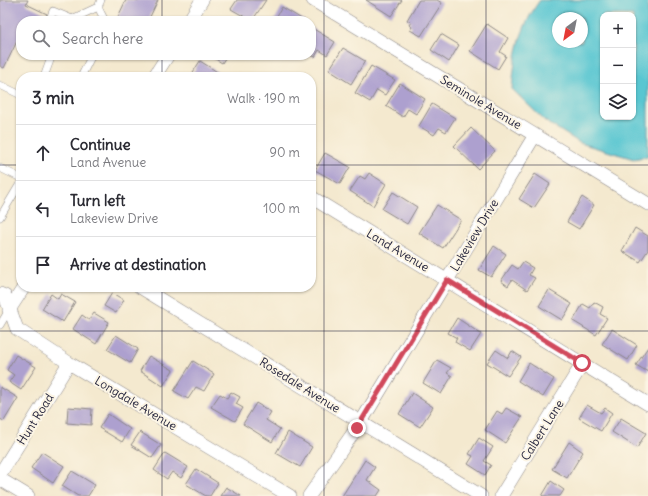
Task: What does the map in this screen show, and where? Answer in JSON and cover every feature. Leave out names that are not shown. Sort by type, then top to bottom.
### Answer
[{"type":"street","points":[[192,16],[202,0]]},
{"type":"street","name":"Seminole Avenue","points":[[313,0],[648,204]]},
{"type":"street","points":[[157,72],[165,60]]},
{"type":"street","name":"Lakeview Drive","points":[[308,496],[361,422],[535,135]]},
{"type":"street","name":"Land Avenue","points":[[316,200],[648,404]]},
{"type":"street","points":[[9,310],[21,292]]},
{"type":"street","name":"Rosedale Avenue","points":[[148,292],[481,496]]},
{"type":"street","name":"Longdale Avenue","points":[[0,294],[5,296],[17,329],[69,363],[290,496]]},
{"type":"street","name":"Hunt Road","points":[[0,474],[69,363]]},
{"type":"street","name":"Calbert Lane","points":[[501,496],[582,363]]},
{"type":"street","points":[[0,479],[28,496]]},
{"type":"lane","points":[[77,16],[99,4],[103,16]]},
{"type":"lane","points":[[51,16],[53,12],[64,16]]},
{"type":"lane","points":[[46,72],[50,60]]},
{"type":"lane","points":[[84,72],[90,60]]},
{"type":"lane","points":[[0,85],[16,93]]},
{"type":"lane","points":[[0,168],[16,176]]},
{"type":"lane","points":[[0,217],[16,190]]},
{"type":"lane","points":[[0,325],[9,310]]},
{"type":"water","points":[[540,0],[648,0],[648,156],[634,159],[580,143],[545,121],[512,89],[519,42],[527,21]]},
{"type":"building","points":[[0,0],[28,0],[26,4],[47,14],[46,16],[16,16],[16,43],[4,68],[0,66]]},
{"type":"building","points":[[126,0],[158,0],[150,16],[118,16]]},
{"type":"building","points":[[237,0],[266,0],[255,16],[243,16],[231,9]]},
{"type":"building","points":[[366,0],[402,0],[391,16]]},
{"type":"building","points":[[419,0],[437,0],[442,3],[421,36],[410,30],[412,27],[409,25],[411,22],[407,20]]},
{"type":"building","points":[[282,7],[297,16],[277,16]]},
{"type":"building","points":[[487,24],[508,38],[500,52],[506,56],[498,69],[470,51]]},
{"type":"building","points":[[316,30],[335,42],[327,55],[319,50],[316,55]]},
{"type":"building","points":[[441,34],[459,45],[449,62],[431,50]]},
{"type":"building","points":[[343,48],[365,61],[351,84],[329,70]]},
{"type":"building","points":[[217,60],[224,60],[222,63]]},
{"type":"building","points":[[200,61],[217,72],[193,72]]},
{"type":"building","points":[[371,66],[395,80],[385,95],[377,90],[370,102],[355,93]]},
{"type":"building","points":[[400,83],[425,99],[416,114],[408,109],[403,117],[386,106]]},
{"type":"building","points":[[432,104],[455,118],[446,132],[439,128],[434,135],[419,126]]},
{"type":"building","points":[[471,128],[495,151],[478,169],[454,146]]},
{"type":"building","points":[[325,153],[350,167],[340,184],[316,171]]},
{"type":"building","points":[[369,173],[386,184],[373,206],[350,191],[360,176],[365,179]]},
{"type":"building","points":[[535,174],[550,184],[534,208],[519,199]]},
{"type":"building","points":[[393,192],[417,207],[407,224],[382,209]]},
{"type":"building","points":[[582,197],[594,205],[579,229],[567,222]]},
{"type":"building","points":[[437,205],[461,220],[443,248],[419,233]]},
{"type":"building","points":[[635,228],[648,236],[648,250],[640,262],[622,251]]},
{"type":"building","points":[[494,246],[506,254],[491,277],[479,270]]},
{"type":"building","points":[[523,262],[533,268],[529,275],[535,278],[527,290],[512,280],[508,286],[501,281],[512,265],[518,269]]},
{"type":"building","points":[[549,290],[572,304],[562,320],[539,306]]},
{"type":"building","points":[[112,293],[124,300],[116,313],[104,306]]},
{"type":"building","points":[[51,294],[58,299],[61,294],[75,302],[63,322],[42,309]]},
{"type":"building","points":[[594,302],[603,307],[600,314],[607,318],[596,335],[573,321],[583,304],[590,308]]},
{"type":"building","points":[[94,313],[109,322],[96,344],[73,329],[82,315],[89,320]]},
{"type":"building","points":[[457,318],[481,334],[470,351],[455,342],[457,338],[448,333]]},
{"type":"building","points":[[612,329],[637,345],[628,360],[602,344]]},
{"type":"building","points":[[116,335],[138,349],[130,363],[107,349]]},
{"type":"building","points":[[648,347],[648,372],[636,365]]},
{"type":"building","points":[[496,350],[508,358],[512,351],[521,357],[508,376],[487,363]]},
{"type":"building","points":[[16,355],[36,367],[21,390],[9,382],[14,375],[7,370]]},
{"type":"building","points":[[149,356],[173,370],[163,386],[140,371]]},
{"type":"building","points":[[437,360],[451,368],[447,373],[452,376],[441,394],[423,383]]},
{"type":"building","points":[[193,361],[214,374],[204,391],[196,387],[188,399],[174,391]]},
{"type":"building","points":[[529,363],[554,379],[543,397],[518,381]]},
{"type":"building","points":[[0,387],[18,398],[4,421],[0,419]]},
{"type":"building","points":[[231,392],[240,397],[236,404],[243,408],[235,421],[211,407],[220,394],[227,398]]},
{"type":"building","points":[[412,393],[433,407],[420,427],[399,414]]},
{"type":"building","points":[[256,403],[271,412],[266,420],[280,429],[272,442],[243,424]]},
{"type":"building","points":[[587,405],[601,413],[605,408],[612,413],[601,431],[579,418]]},
{"type":"building","points":[[68,407],[92,409],[91,425],[67,423]]},
{"type":"building","points":[[506,408],[522,417],[505,443],[485,430],[497,411],[502,414]]},
{"type":"building","points":[[108,414],[130,429],[122,442],[99,428]]},
{"type":"building","points":[[621,418],[646,433],[637,448],[612,432]]},
{"type":"building","points":[[140,432],[161,445],[152,458],[131,445]]},
{"type":"building","points":[[288,432],[312,447],[300,467],[276,453]]},
{"type":"building","points":[[479,438],[493,447],[484,461],[491,465],[485,475],[468,464],[473,456],[469,454]]},
{"type":"building","points":[[569,442],[583,452],[567,478],[552,469]]},
{"type":"building","points":[[42,452],[64,466],[53,483],[31,468]]},
{"type":"building","points":[[165,453],[188,467],[181,478],[172,472],[167,479],[154,470]]},
{"type":"building","points":[[365,460],[375,467],[367,480],[381,490],[377,496],[342,496]]},
{"type":"building","points":[[196,469],[218,483],[210,496],[206,496],[186,484]]},
{"type":"building","points":[[72,471],[95,485],[88,496],[78,496],[62,486]]},
{"type":"building","points":[[551,481],[564,490],[560,496],[542,496]]},
{"type":"building","points":[[226,487],[241,496],[220,496]]},
{"type":"route","points":[[357,428],[447,280],[582,363]]}]
